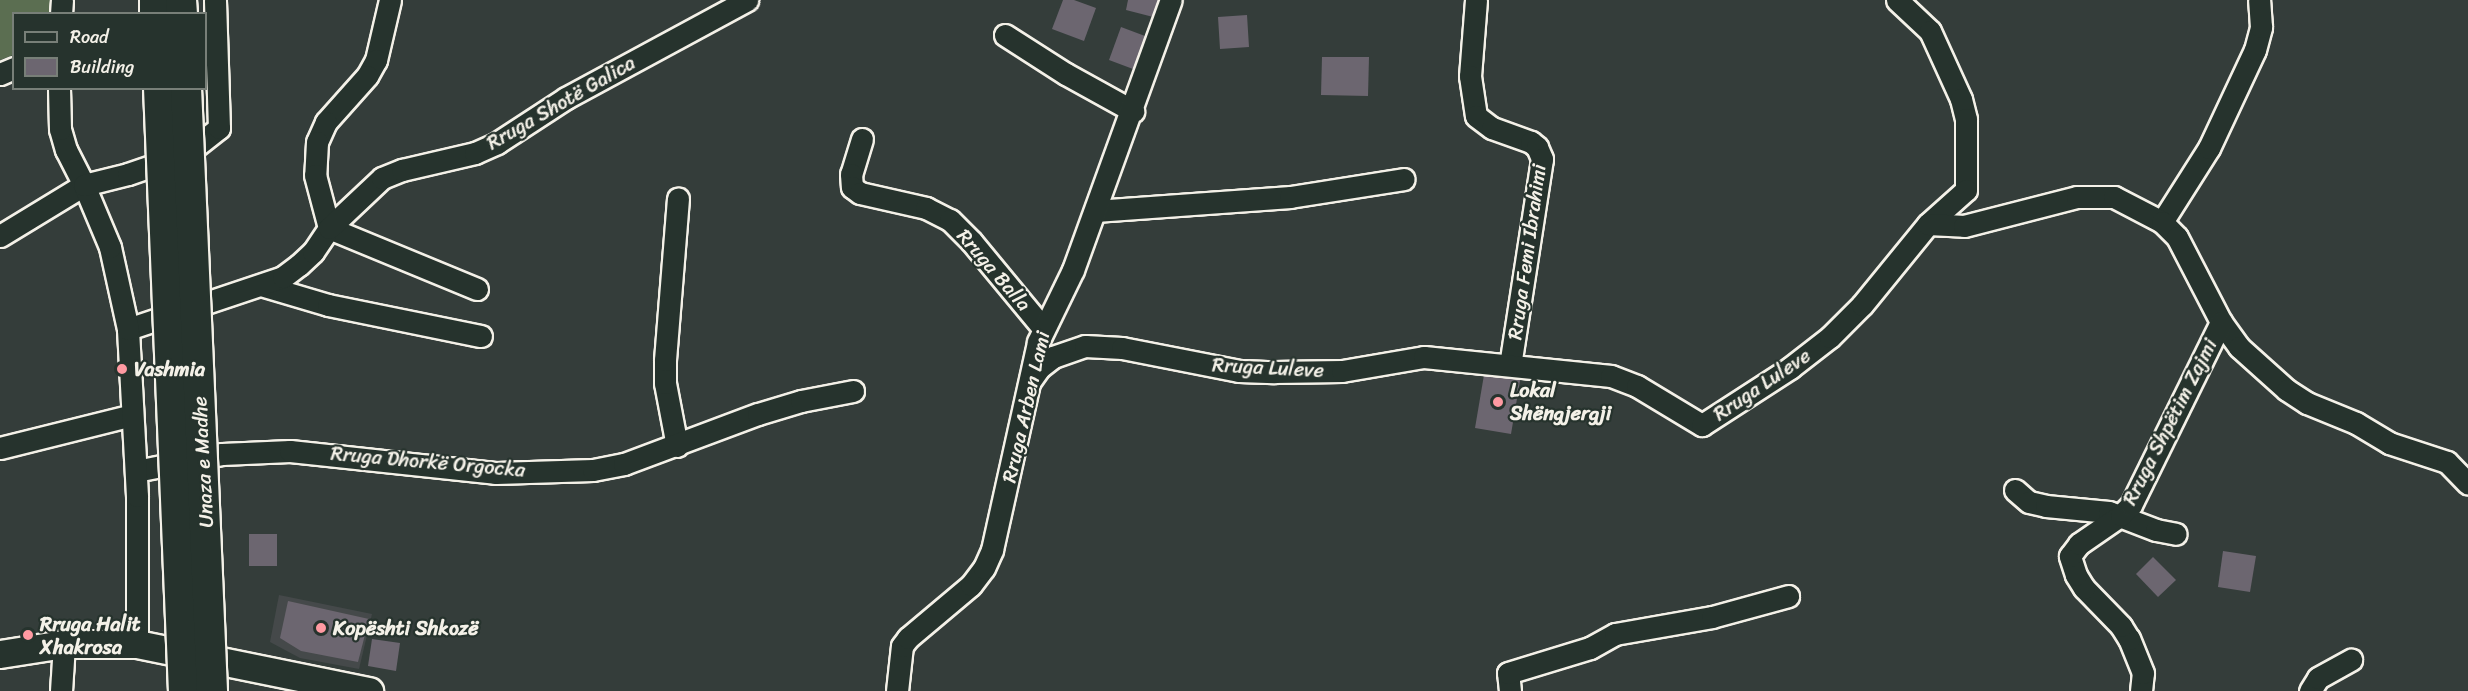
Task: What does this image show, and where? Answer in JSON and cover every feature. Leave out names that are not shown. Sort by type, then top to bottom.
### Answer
[{"type":"highway","name":"Unaza e Madhe","points":[[159,90],[184,691]]},
{"type":"highway","name":"Unaza e Madhe","points":[[186,90],[212,691]]},
{"type":"highway","points":[[167,285],[157,349],[171,691]]},
{"type":"highway","points":[[200,385],[217,451],[228,691]]},
{"type":"main road","points":[[0,654],[64,644],[137,644],[369,691]]},
{"type":"street","points":[[0,236],[84,185],[128,174],[186,154],[219,128],[215,0]]},
{"type":"street","points":[[390,0],[382,40],[372,68],[326,122],[317,142],[315,175],[328,228],[477,289]]},
{"type":"street","name":"Rruga Shotë Galica","points":[[128,329],[264,286],[283,277],[313,252],[328,228],[382,178],[402,170],[475,153],[497,143],[566,98],[747,0]]},
{"type":"street","name":"Rruga Arben Lami","points":[[897,691],[902,646],[908,638],[971,585],[984,568],[999,526],[1043,328],[1073,270],[1172,0]]},
{"type":"street","name":"Rruga Femi Ibrahimi","points":[[1476,0],[1470,76],[1476,116],[1491,128],[1531,142],[1537,147],[1542,159],[1510,365]]},
{"type":"street","points":[[1897,0],[1930,31],[1961,99],[1966,119],[1966,190],[1928,224]]},
{"type":"street","points":[[2162,222],[2208,148],[2254,50],[2261,27],[2259,0]]},
{"type":"street","points":[[1005,35],[1066,74],[1133,111]]},
{"type":"street","points":[[59,90],[60,129],[66,150],[84,185],[110,247],[128,329],[136,471],[137,644]]},
{"type":"street","name":"Rruga Balla","points":[[862,139],[851,174],[852,187],[860,193],[926,208],[950,220],[971,241],[1043,328]]},
{"type":"street","points":[[1095,211],[1290,197],[1404,179]]},
{"type":"street","points":[[1928,224],[1975,225],[2077,197],[2114,197],[2129,202],[2162,222],[2181,245],[2222,321],[2239,347],[2287,390],[2307,403],[2356,423],[2389,443],[2447,462],[2468,484]]},
{"type":"street","points":[[677,446],[665,383],[665,360],[678,199]]},
{"type":"street","name":"Rruga Luleve","points":[[1029,387],[1039,368],[1053,357],[1085,346],[1122,348],[1239,371],[1342,371],[1424,357],[1611,376],[1626,380],[1702,425],[1790,368],[1830,337],[1862,305],[1928,224]]},
{"type":"street","points":[[264,286],[328,305],[481,336]]},
{"type":"street","name":"Rruga Shpëtim Zajmi","points":[[2141,691],[2143,673],[2129,639],[2121,626],[2084,588],[2070,556],[2079,544],[2121,515],[2131,505],[2222,321]]},
{"type":"street","name":"Rruga Dhorkë Orgocka","points":[[136,471],[222,454],[290,451],[495,473],[583,471],[624,464],[758,414],[801,401],[854,391]]},
{"type":"street","points":[[0,448],[132,415]]},
{"type":"street","points":[[2015,490],[2029,502],[2121,515],[2145,526],[2176,534]]},
{"type":"street","points":[[1510,691],[1508,673],[1590,648],[1615,634],[1712,617],[1788,596]]},
{"type":"street","points":[[61,691],[64,644]]},
{"type":"street","points":[[2310,691],[2318,678],[2351,660]]},
{"type":"shaded area","name":"Kopështi Shkozë","points":[[279,595],[372,614],[359,669],[300,658],[270,642]]},
{"type":"green space","points":[[0,0],[51,0],[51,12],[12,12],[12,55],[0,60]]},
{"type":"building","points":[[1063,0],[1074,0],[1096,8],[1084,41],[1052,29]]},
{"type":"building","points":[[1128,0],[1166,0],[1161,19],[1126,10]]},
{"type":"building","points":[[1247,15],[1249,47],[1220,49],[1218,17]]},
{"type":"building","points":[[1121,27],[1153,39],[1141,72],[1109,60]]},
{"type":"building","points":[[1322,57],[1369,57],[1368,96],[1321,95]]},
{"type":"building","name":"Lokal Shëngjergji","points":[[1485,369],[1521,375],[1511,434],[1475,428]]},
{"type":"building","points":[[249,534],[277,534],[277,566],[249,566]]},
{"type":"building","points":[[2223,551],[2256,556],[2250,592],[2218,587]]},
{"type":"building","points":[[2153,557],[2176,580],[2158,597],[2136,574]]},
{"type":"building","name":"Kopështi Shkozë","points":[[288,601],[369,619],[358,662],[301,651],[280,638]]},
{"type":"building","points":[[372,639],[400,643],[396,671],[368,666]]},
{"type":"place","name":"Vashmia","points":[[122,369]]},
{"type":"place","name":"Lokal Shëngjergji","points":[[1498,402]]},
{"type":"place","name":"Kopështi Shkozë","points":[[321,628]]},
{"type":"place","name":"Rruga Halit Xhakrosa","points":[[28,635]]}]
